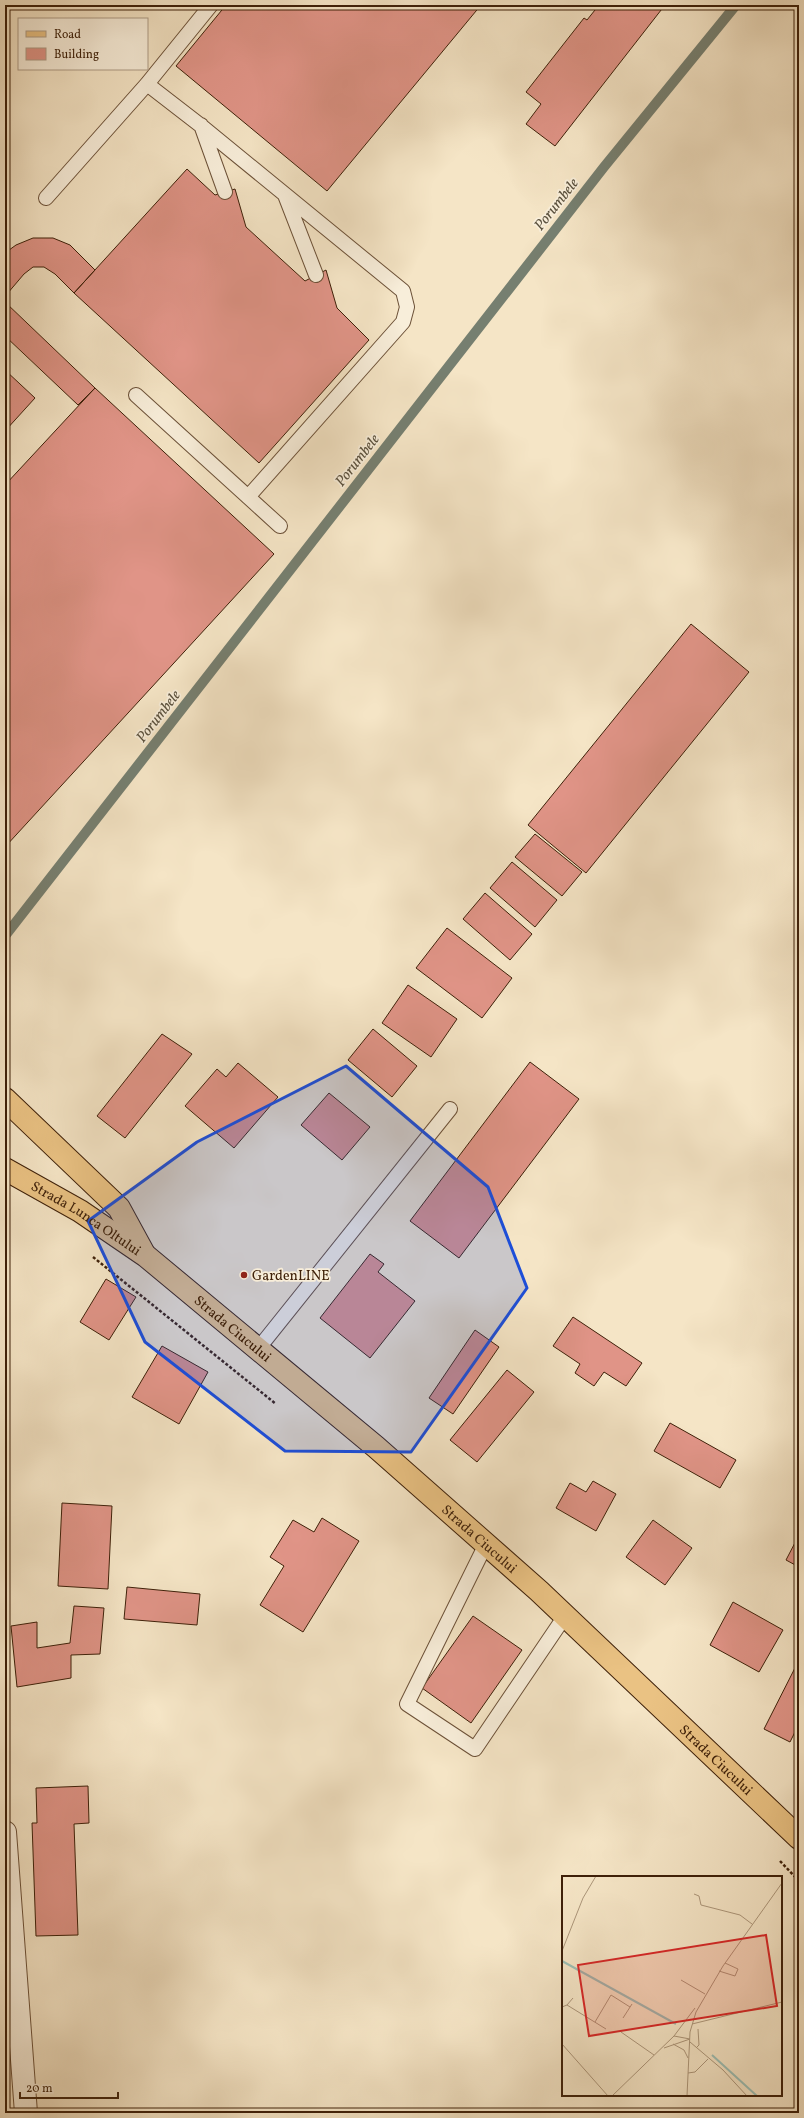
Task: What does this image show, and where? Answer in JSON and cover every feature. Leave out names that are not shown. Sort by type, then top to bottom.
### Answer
[{"type":"main road","points":[[5,1099],[119,1208],[146,1256]]},
{"type":"main road","name":"Strada Lunca Oltului","points":[[5,1169],[80,1211],[146,1256]]},
{"type":"main road","name":"Strada Ciucului","points":[[146,1256],[376,1447],[486,1544],[565,1616],[799,1838]]},
{"type":"street","points":[[5,1832],[26,2113]]},
{"type":"lane","points":[[46,198],[147,84],[212,5]]},
{"type":"lane","points":[[147,84],[200,124],[403,291],[407,307],[403,322],[248,497]]},
{"type":"lane","points":[[200,124],[225,192]]},
{"type":"lane","points":[[284,193],[316,275]]},
{"type":"lane","points":[[136,395],[280,526]]},
{"type":"lane","points":[[258,1349],[450,1108]]},
{"type":"lane","points":[[486,1544],[407,1704],[475,1749],[565,1616]]},
{"type":"path","points":[[90,1254],[280,1407]]},
{"type":"path","points":[[777,1858],[799,1880]]},
{"type":"highlighted area","points":[[346,1066],[488,1187],[527,1288],[411,1452],[285,1451],[145,1342],[88,1221],[197,1142]]},
{"type":"building","points":[[226,5],[481,5],[327,191],[176,66]]},
{"type":"building","points":[[599,5],[665,5],[555,146],[526,124],[541,104],[526,92],[584,18],[587,20]]},
{"type":"building","points":[[187,169],[215,195],[235,189],[246,227],[305,281],[326,270],[337,308],[369,340],[259,463],[74,293]]},
{"type":"building","points":[[33,238],[53,238],[70,245],[95,270],[74,293],[55,274],[44,267],[33,267],[24,274],[7,294],[5,293],[5,253],[16,245]]},
{"type":"building","points":[[5,302],[95,388],[78,405],[5,336]]},
{"type":"building","points":[[5,370],[35,398],[5,431]]},
{"type":"building","points":[[95,388],[274,554],[5,847],[5,485]]},
{"type":"building","points":[[691,624],[749,672],[586,873],[528,825]]},
{"type":"building","points":[[535,834],[582,872],[562,896],[515,857]]},
{"type":"building","points":[[512,862],[557,900],[535,927],[490,888]]},
{"type":"building","points":[[485,893],[532,934],[510,960],[463,919]]},
{"type":"building","points":[[447,928],[512,978],[482,1018],[416,968]]},
{"type":"building","points":[[408,985],[457,1019],[431,1057],[382,1023]]},
{"type":"building","points":[[373,1029],[417,1066],[392,1097],[348,1060]]},
{"type":"building","points":[[162,1034],[192,1054],[125,1138],[97,1116]]},
{"type":"building","points":[[530,1062],[579,1099],[459,1258],[410,1221]]},
{"type":"building","points":[[238,1063],[278,1097],[234,1148],[185,1106],[217,1069],[226,1077]]},
{"type":"building","points":[[329,1093],[370,1127],[342,1160],[301,1125]]},
{"type":"building","points":[[370,1254],[384,1264],[378,1272],[415,1301],[370,1358],[320,1318]]},
{"type":"building","points":[[106,1279],[136,1297],[109,1340],[80,1322]]},
{"type":"building","points":[[573,1317],[642,1363],[626,1386],[604,1372],[594,1386],[575,1373],[580,1364],[553,1346]]},
{"type":"building","points":[[475,1330],[499,1347],[453,1414],[429,1398]]},
{"type":"building","points":[[162,1346],[208,1372],[179,1424],[132,1397]]},
{"type":"building","points":[[507,1370],[534,1392],[477,1462],[450,1440]]},
{"type":"building","points":[[670,1423],[736,1460],[720,1488],[654,1451]]},
{"type":"building","points":[[593,1481],[616,1494],[596,1531],[556,1508],[570,1483],[586,1492]]},
{"type":"building","points":[[62,1503],[112,1506],[108,1589],[58,1586]]},
{"type":"building","points":[[322,1518],[359,1541],[303,1632],[260,1605],[284,1566],[270,1557],[293,1520],[314,1532]]},
{"type":"building","points":[[653,1520],[692,1548],[665,1585],[626,1557]]},
{"type":"building","points":[[799,1535],[799,1567],[786,1560]]},
{"type":"building","points":[[127,1587],[200,1594],[197,1625],[124,1619]]},
{"type":"building","points":[[733,1602],[783,1630],[759,1672],[710,1645]]},
{"type":"building","points":[[74,1606],[104,1608],[100,1654],[71,1655],[71,1678],[17,1687],[11,1626],[37,1622],[37,1648],[70,1643]]},
{"type":"building","points":[[473,1616],[522,1650],[471,1723],[422,1688]]},
{"type":"building","points":[[799,1660],[799,1724],[790,1742],[764,1729]]},
{"type":"building","points":[[88,1786],[89,1823],[74,1824],[78,1935],[36,1936],[32,1823],[37,1823],[36,1788]]},
{"type":"waterway","name":"Porumbele","points":[[5,936],[604,167],[736,5]]},
{"type":"place","name":"GardenLINE","points":[[244,1275]]}]
